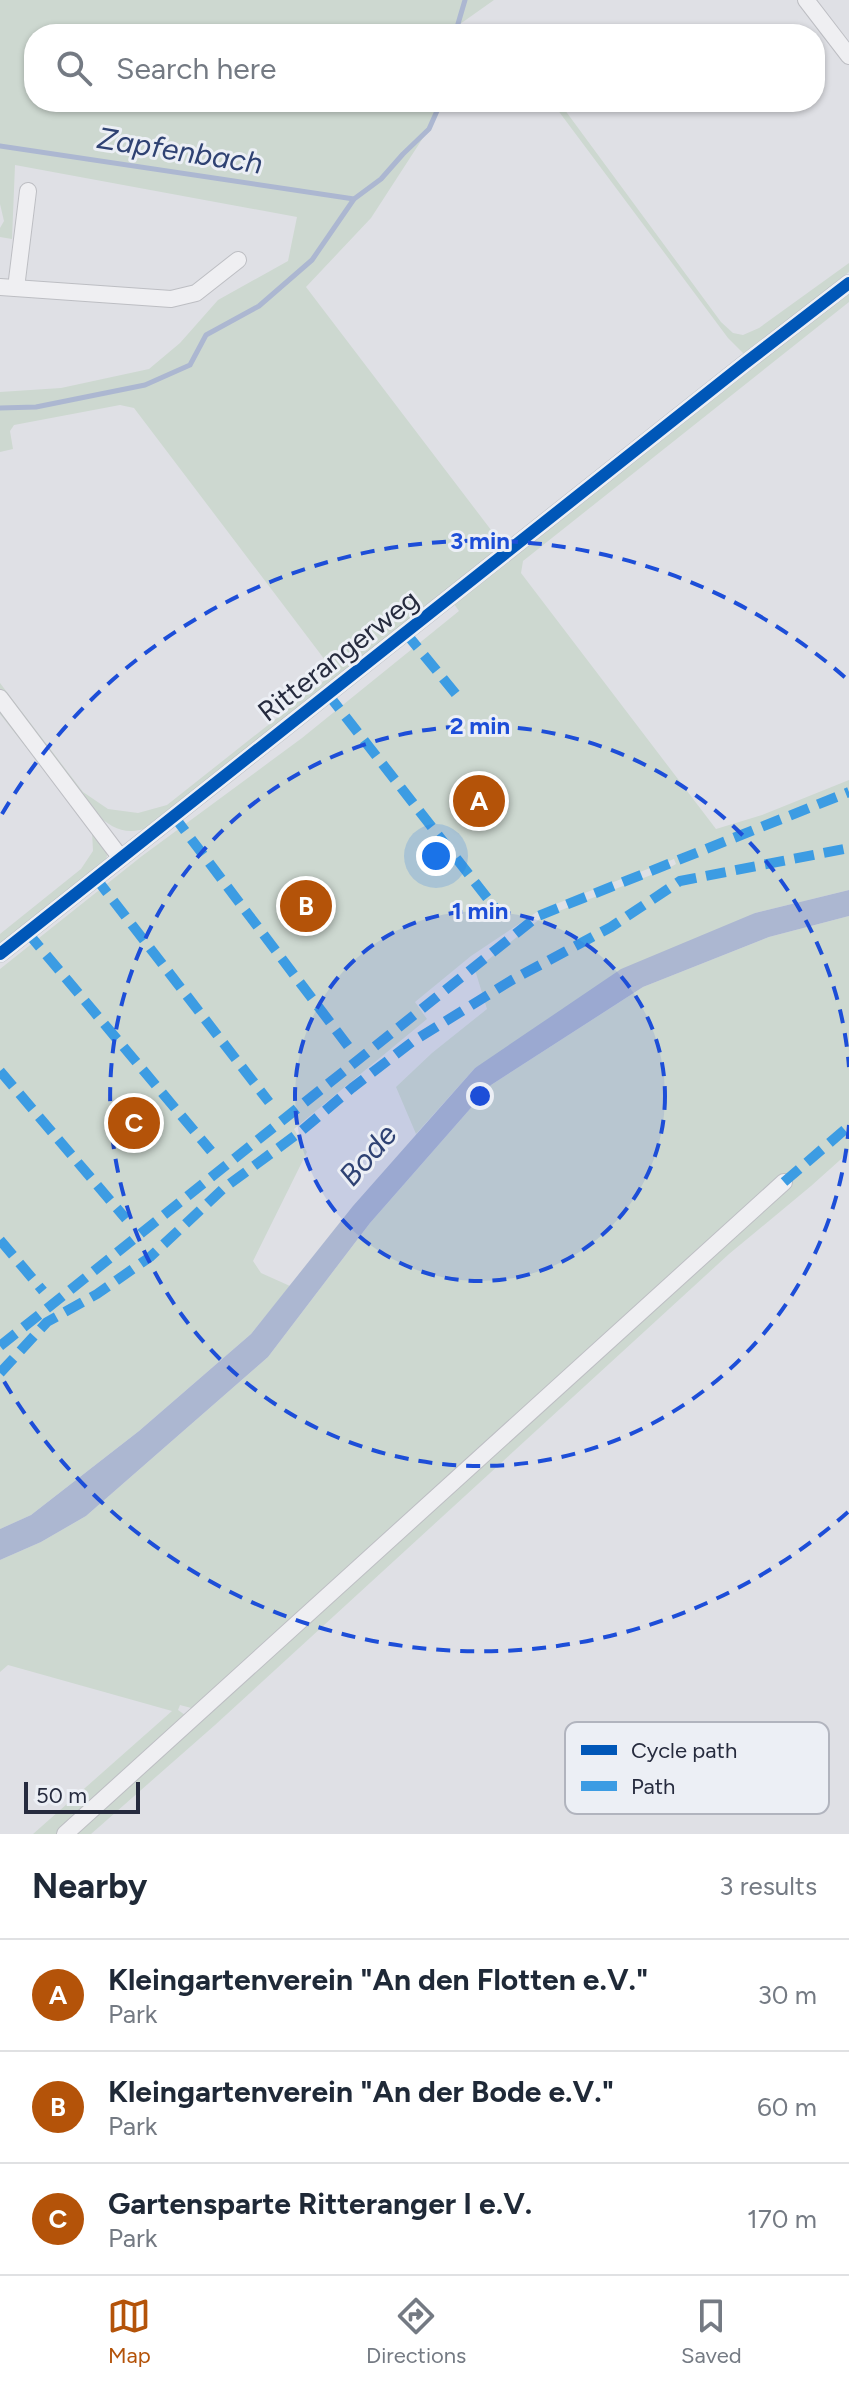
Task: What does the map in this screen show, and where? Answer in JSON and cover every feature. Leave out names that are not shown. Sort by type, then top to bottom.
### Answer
[{"type":"lane","points":[[806,0],[824,24]]},
{"type":"lane","points":[[825,25],[849,56]]},
{"type":"lane","points":[[28,191],[8,287],[171,299],[196,293],[238,260]]},
{"type":"lane","name":"Ritterangerweg","points":[[0,954],[849,283]]},
{"type":"lane","points":[[0,698],[120,857]]},
{"type":"lane","points":[[65,1834],[784,1182]]},
{"type":"shaded area","points":[[0,0],[494,0],[460,24],[24,24],[24,112],[435,112],[432,124],[371,218],[306,287],[504,547],[149,827],[141,830],[120,829],[95,813],[0,689],[0,683],[83,792],[108,809],[138,813],[167,805],[325,680],[330,672],[328,664],[134,408],[120,405],[14,425],[10,431],[13,449],[0,452],[0,392],[61,388],[149,369],[180,343],[218,300],[288,261],[297,217],[15,165],[12,239],[0,237],[4,221],[0,204]]},
{"type":"shaded area","points":[[559,112],[566,112],[721,322],[733,333],[743,335],[759,328],[849,263],[849,272],[745,355],[728,338]]},
{"type":"shaded area","points":[[849,292],[849,302],[523,561],[521,573],[716,829],[762,815],[849,780],[849,890],[755,913],[475,1068],[416,1134],[396,1087],[487,1009],[475,970],[541,918],[669,868],[676,864],[674,859],[540,910],[471,956],[415,1002],[427,1019],[294,1129],[307,1152],[253,1261],[261,1273],[290,1286],[251,1334],[139,1431],[31,1515],[0,1529],[0,969],[142,856],[302,738],[459,611],[454,604]]},
{"type":"shaded area","points":[[0,704],[105,842],[107,856],[104,865],[0,947],[0,934],[81,869],[93,851],[92,831],[0,714]]},
{"type":"shaded area","points":[[849,916],[849,1152],[729,1254],[215,1725],[91,1834],[74,1834],[796,1178],[788,1174],[195,1709],[180,1705],[178,1710],[185,1715],[57,1834],[33,1834],[172,1711],[8,1665],[0,1672],[0,1560],[41,1542],[86,1516],[268,1357],[370,1223],[491,1085],[643,987],[769,937]]},
{"type":"water","points":[[849,890],[849,916],[769,937],[643,987],[491,1085],[370,1223],[268,1357],[86,1516],[41,1542],[0,1560],[0,1529],[31,1515],[139,1431],[251,1334],[353,1206],[475,1068],[621,969],[755,913]]},
{"type":"waterway","points":[[458,24],[465,0]]},
{"type":"waterway","points":[[0,408],[36,407],[145,385],[190,365],[206,335],[259,306],[312,260],[354,199],[381,179],[429,129],[437,112]]},
{"type":"waterway","name":"Zapfenbach","points":[[0,146],[354,199]]},
{"type":"marked path","points":[[405,632],[459,698]]},
{"type":"marked path","points":[[327,693],[499,913]]},
{"type":"marked path","points":[[0,1346],[538,916],[849,792]]},
{"type":"marked path","points":[[173,815],[348,1046]]},
{"type":"marked path","points":[[0,1373],[47,1322],[97,1294],[150,1257],[224,1188],[412,1042],[512,980],[611,927],[680,881],[849,848]]},
{"type":"marked path","points":[[95,877],[269,1102]]},
{"type":"marked path","points":[[27,932],[211,1151]]},
{"type":"marked path","points":[[0,1071],[126,1219]]},
{"type":"marked path","points":[[784,1182],[849,1126]]},
{"type":"marked path","points":[[0,1240],[43,1291]]},
{"type":"cycle path","points":[[0,954],[849,283]]},
{"type":"place","name":"Kleingartenverein \"An den Flotten e.V.\"","points":[[479,801]]},
{"type":"place","name":"Kleingartenverein \"An der Bode e.V.\"","points":[[306,906]]},
{"type":"place","name":"Gartensparte Ritteranger I e.V.","points":[[134,1123]]},
{"type":"water label","name":"Bode","points":[[368,1155]]}]
